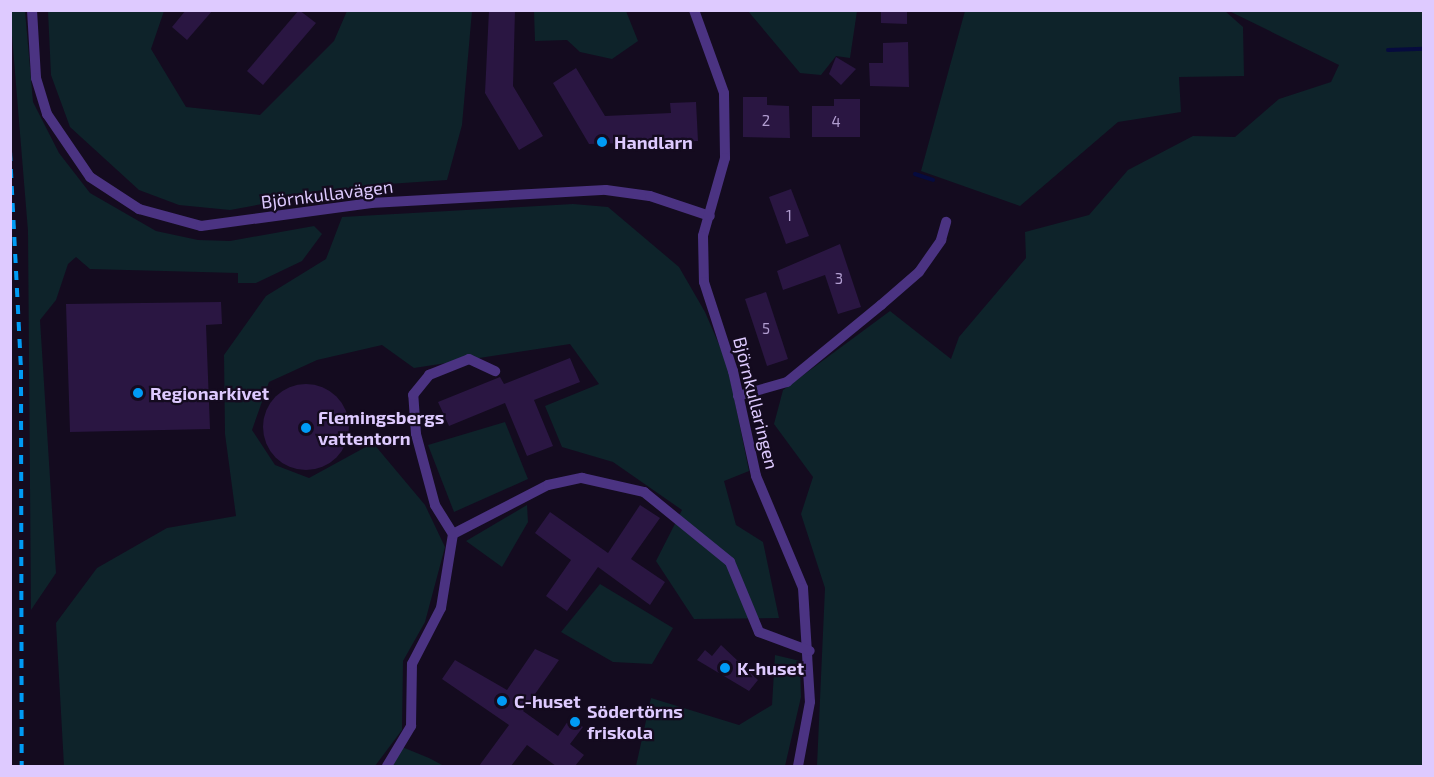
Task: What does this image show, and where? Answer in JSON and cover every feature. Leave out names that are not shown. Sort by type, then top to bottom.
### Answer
[{"type":"street","name":"Björnkullavägen","points":[[32,10],[36,78],[47,114],[90,177],[139,209],[201,226],[370,203],[606,190],[650,196],[710,216]]},
{"type":"street","points":[[694,10],[724,93],[725,158],[710,216]]},
{"type":"street","name":"Björnkullaringen","points":[[710,216],[701,265],[738,396],[756,476],[803,588],[810,651],[810,702],[798,766]]},
{"type":"street","points":[[738,396],[787,382],[881,305],[925,265],[946,222]]},
{"type":"street","points":[[387,766],[411,726],[412,664],[441,608],[453,534],[435,505],[416,434],[413,395],[429,375],[469,359],[495,371]]},
{"type":"street","points":[[453,534],[548,485],[582,478],[634,489],[730,562],[759,632],[810,651]]},
{"type":"shaded area","points":[[10,11],[25,11],[33,102],[59,153],[90,193],[156,231],[198,240],[230,241],[314,226],[322,234],[302,261],[256,283],[238,283],[238,273],[90,269],[76,257],[68,264],[56,300],[40,320],[56,573],[31,610],[28,231]]},
{"type":"shaded area","points":[[48,11],[164,11],[151,49],[186,107],[260,115],[334,41],[347,11],[472,11],[462,125],[447,180],[359,186],[230,210],[179,205],[139,190],[70,127],[51,75]]},
{"type":"shaded area","points":[[534,11],[626,11],[638,41],[612,59],[580,52],[567,40],[535,41]]},
{"type":"shaded area","points":[[748,11],[857,11],[850,58],[836,56],[821,75],[800,73]]},
{"type":"shaded area","points":[[965,11],[1225,11],[1243,27],[1244,76],[1179,77],[1181,112],[1118,122],[1020,206],[921,171]]},
{"type":"shaded area","points":[[1229,11],[1423,11],[1423,766],[817,766],[825,588],[801,514],[813,477],[774,424],[783,390],[890,311],[951,359],[959,337],[1026,258],[1025,232],[1089,215],[1128,170],[1193,136],[1235,137],[1279,99],[1331,82],[1339,65]]},
{"type":"shaded area","points":[[573,204],[608,207],[679,267],[705,312],[727,363],[749,471],[724,481],[736,525],[763,542],[779,618],[694,619],[656,561],[682,510],[613,462],[562,447],[545,406],[599,384],[570,344],[414,368],[382,345],[317,360],[269,382],[252,430],[275,465],[309,478],[373,443],[425,505],[445,547],[425,622],[403,661],[402,730],[375,766],[64,766],[56,623],[97,568],[167,528],[236,516],[225,434],[224,355],[266,296],[326,259],[342,217]]},
{"type":"shaded area","points":[[505,422],[528,479],[454,512],[428,445]]},
{"type":"shaded area","points":[[527,505],[528,522],[502,567],[466,541]]},
{"type":"shaded area","points":[[600,584],[673,628],[652,664],[613,662],[561,632]]},
{"type":"shaded area","points":[[775,655],[800,661],[801,697],[785,766],[636,766],[651,698],[739,725],[772,705]]},
{"type":"shaded area","points":[[402,747],[429,758],[444,766],[387,766]]},
{"type":"building","points":[[186,10],[213,10],[187,40],[172,27]]},
{"type":"building","points":[[299,10],[316,23],[263,85],[247,71]]},
{"type":"building","points":[[489,10],[515,10],[513,86],[543,136],[519,150],[485,93]]},
{"type":"building","points":[[881,10],[907,10],[907,24],[881,23]]},
{"type":"building","points":[[908,42],[909,87],[870,86],[869,63],[883,63],[883,43]]},
{"type":"building","points":[[836,57],[856,69],[841,85],[829,74]]},
{"type":"building","points":[[576,68],[605,116],[671,113],[670,103],[696,102],[698,141],[589,144],[553,83]]},
{"type":"building","points":[[743,97],[767,97],[767,105],[789,106],[790,138],[743,137]]},
{"type":"building","points":[[834,99],[860,99],[860,137],[812,137],[812,106],[834,106]]},
{"type":"building","points":[[791,189],[809,236],[786,244],[769,197]]},
{"type":"building","points":[[840,244],[861,307],[838,314],[825,275],[783,290],[777,271]]},
{"type":"building","points":[[766,292],[788,359],[767,366],[745,299]]},
{"type":"building","name":"Regionarkivet","points":[[221,302],[222,324],[206,325],[210,429],[70,432],[66,304]]},
{"type":"building","points":[[570,358],[580,382],[534,400],[553,446],[527,456],[505,403],[449,426],[438,402],[500,377],[504,384]]},
{"type":"building","name":"Flemingsbergs vattentorn","points":[[306,384],[322,388],[336,397],[345,411],[349,427],[345,443],[336,457],[322,466],[306,470],[290,466],[276,457],[267,443],[263,427],[267,411],[276,397],[290,388]]},
{"type":"building","points":[[640,505],[660,518],[631,559],[665,582],[650,605],[598,567],[567,611],[546,596],[571,560],[535,533],[550,512],[608,553]]},
{"type":"building","name":"K-huset","points":[[721,645],[758,680],[749,691],[697,660],[705,650],[712,656]]},
{"type":"building","name":"C-huset","points":[[535,649],[559,660],[523,711],[558,736],[570,718],[583,727],[570,744],[584,755],[575,766],[556,766],[527,745],[511,766],[479,766],[509,725],[442,679],[455,660],[507,690]]},
{"type":"waterway","points":[[1388,50],[1424,49]]},
{"type":"waterway","points":[[915,174],[933,180]]},
{"type":"railway","points":[[10,152],[21,370],[22,766]]},
{"type":"place","name":"Handlarn","points":[[602,142]]},
{"type":"place","name":"Regionarkivet","points":[[138,393]]},
{"type":"place","name":"Flemingsbergs vattentorn","points":[[306,428]]},
{"type":"place","name":"K-huset","points":[[725,668]]},
{"type":"place","name":"C-huset","points":[[502,701]]},
{"type":"place","name":"Södertörns friskola","points":[[575,722]]}]
